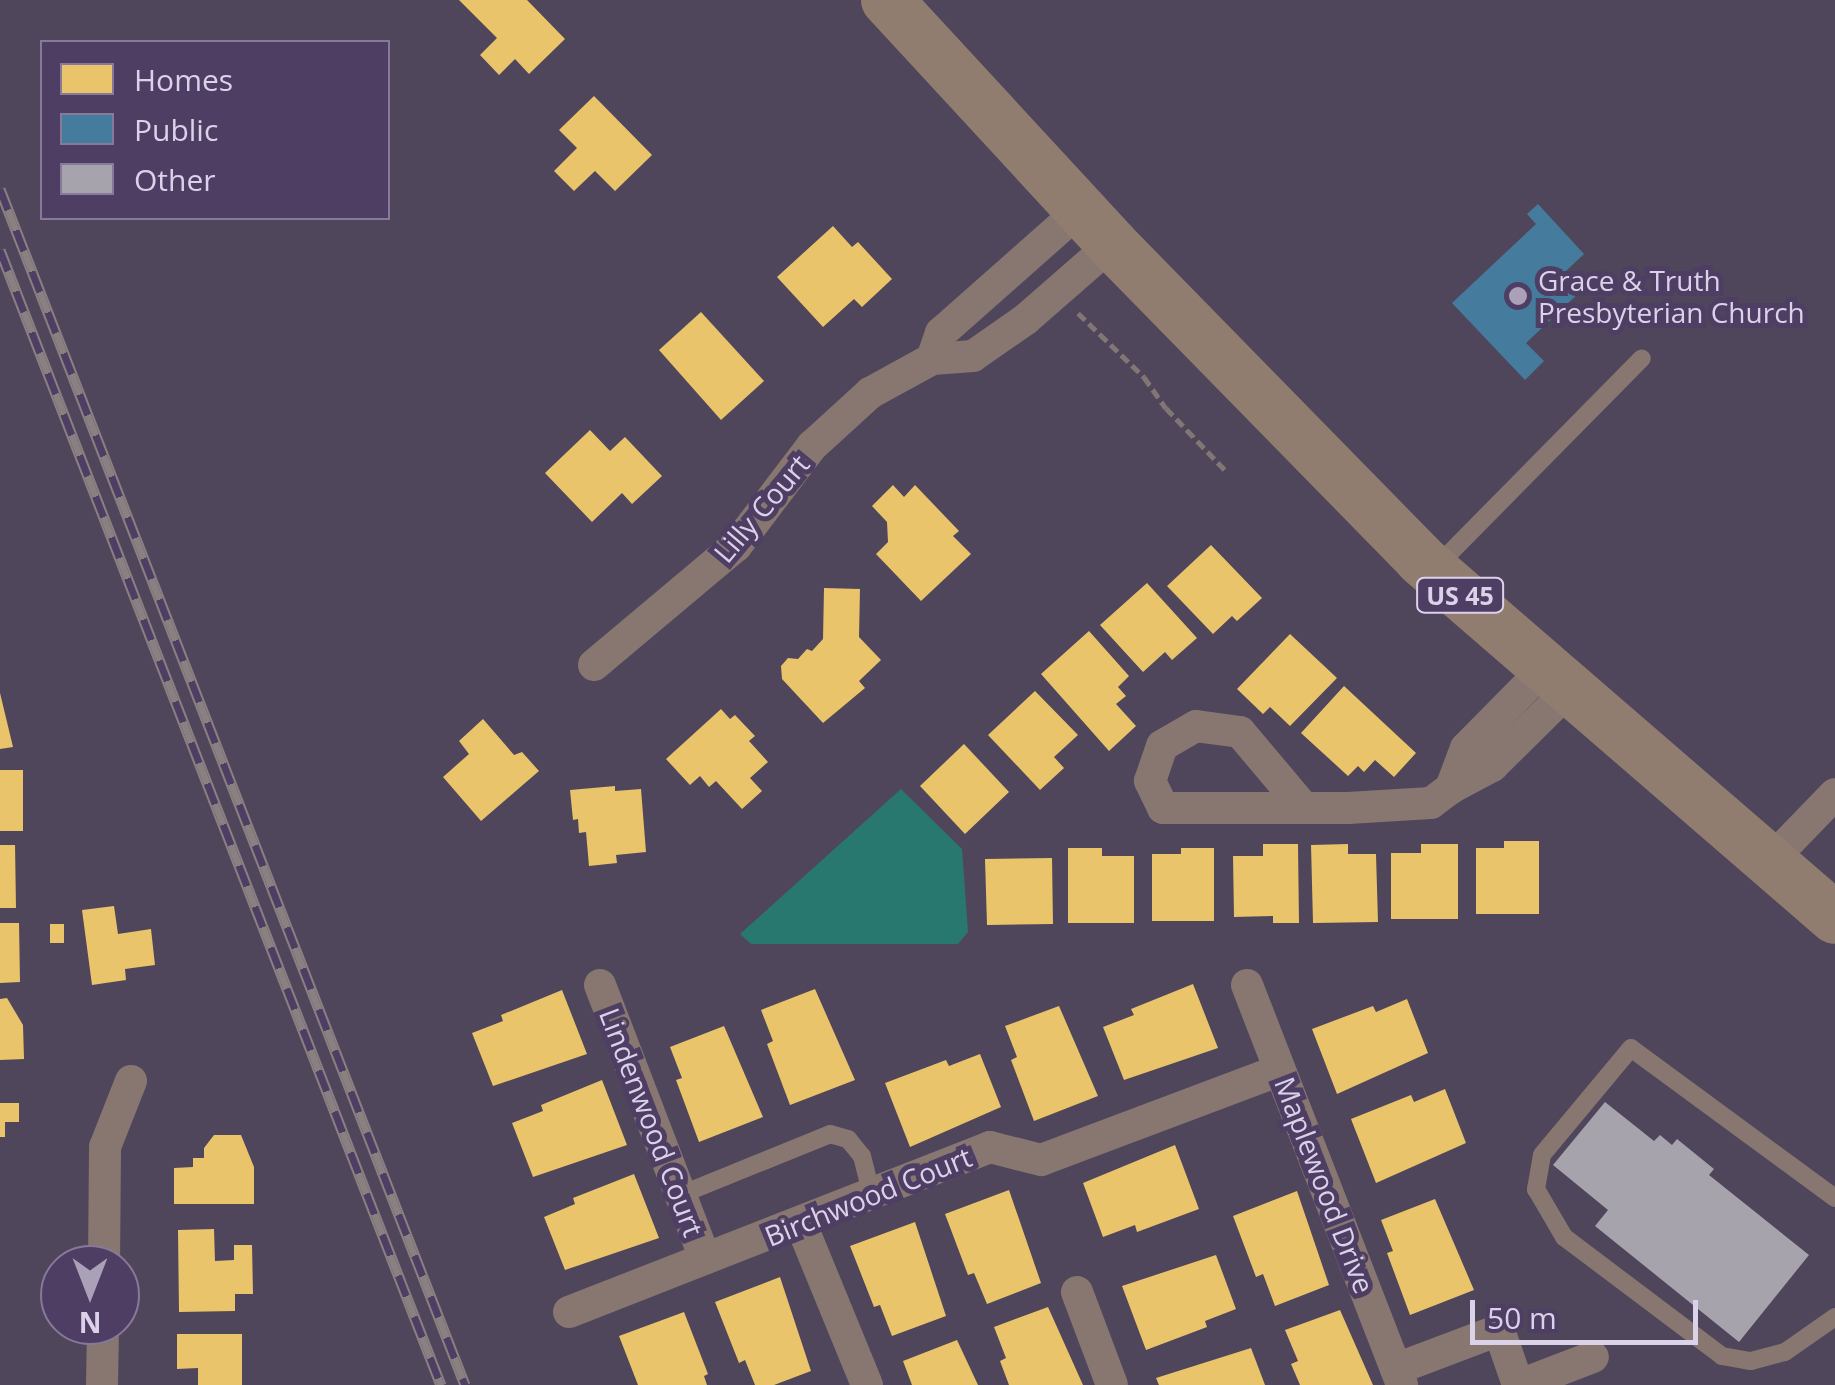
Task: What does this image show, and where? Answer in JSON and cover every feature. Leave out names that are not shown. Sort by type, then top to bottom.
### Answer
[{"type":"main road","name":"US 45","points":[[887,0],[1096,227],[1432,570],[1835,918]]},
{"type":"street","name":"Lilly Court","points":[[594,664],[736,546],[812,446],[870,393],[932,359],[973,356],[1058,293],[1096,227]]},
{"type":"street","name":"Lilly Court","points":[[932,359],[941,333],[1096,227]]},
{"type":"street","points":[[1304,808],[1431,803],[1492,766],[1556,679]]},
{"type":"street","points":[[1770,861],[1835,794]]},
{"type":"street","name":"Lindenwood Court","points":[[600,985],[705,1258]]},
{"type":"street","name":"Maplewood Drive","points":[[1247,985],[1399,1377]]},
{"type":"street","name":"Birchwood Court","points":[[570,1312],[990,1147],[1042,1160],[1280,1070]]},
{"type":"street","points":[[104,1245],[105,1147],[131,1081]]},
{"type":"street","points":[[802,1224],[867,1385]]},
{"type":"street","points":[[1077,1292],[1112,1385]]},
{"type":"street","points":[[1399,1377],[1499,1330],[1519,1385],[1594,1357]]},
{"type":"street","points":[[102,1385],[103,1345]]},
{"type":"lane","points":[[1432,570],[1642,358]]},
{"type":"lane","points":[[1835,1198],[1632,1048],[1542,1155],[1536,1189],[1564,1237],[1722,1356],[1752,1361],[1785,1352],[1835,1317]]},
{"type":"lane","points":[[680,1195],[830,1134],[848,1139],[862,1156],[871,1192]]},
{"type":"path","points":[[1058,293],[1144,377],[1226,471]]},
{"type":"shaded area","points":[[901,789],[962,849],[968,932],[958,944],[751,944],[740,934]]},
{"type":"building: Homes","points":[[459,0],[527,0],[565,39],[529,74],[515,59],[499,75],[480,55],[497,38]]},
{"type":"building: Homes","points":[[594,96],[652,155],[615,191],[595,171],[574,191],[554,171],[577,148],[559,130]]},
{"type":"building: Homes","points":[[833,226],[852,247],[858,242],[892,279],[862,307],[854,299],[823,327],[777,277]]},
{"type":"building: Homes","points":[[701,312],[764,381],[721,420],[659,350]]},
{"type":"building: Homes","points":[[590,430],[610,451],[625,437],[662,476],[632,504],[622,493],[592,522],[545,473]]},
{"type":"building: Homes","points":[[893,485],[904,497],[915,485],[959,531],[953,536],[971,554],[921,601],[876,554],[888,542],[887,522],[872,506]]},
{"type":"building: Homes","points":[[1211,545],[1262,598],[1237,621],[1232,616],[1213,634],[1167,586]]},
{"type":"building: Homes","points":[[1147,583],[1197,638],[1172,660],[1165,652],[1143,672],[1100,625]]},
{"type":"building: Homes","points":[[824,588],[860,589],[859,637],[881,660],[859,681],[865,688],[823,723],[782,679],[781,666],[788,658],[798,659],[807,649],[812,651],[823,639]]},
{"type":"building: Homes","points":[[1089,631],[1129,676],[1118,687],[1126,696],[1116,704],[1136,726],[1109,751],[1041,674]]},
{"type":"building: Homes","points":[[1290,634],[1337,678],[1290,726],[1270,707],[1263,714],[1237,689]]},
{"type":"building: Homes","points":[[1344,686],[1416,753],[1394,777],[1375,760],[1364,772],[1358,766],[1348,776],[1301,733]]},
{"type":"building: Homes","points":[[1035,691],[1078,735],[1054,757],[1064,768],[1040,790],[988,735]]},
{"type":"building: Homes","points":[[0,693],[13,747],[0,749]]},
{"type":"building: Homes","points":[[721,709],[730,719],[735,715],[755,736],[749,741],[768,762],[750,778],[762,791],[742,809],[716,781],[709,787],[700,776],[690,785],[666,759]]},
{"type":"building: Homes","points":[[483,719],[514,755],[522,752],[539,771],[481,821],[443,777],[469,754],[459,741]]},
{"type":"building: Homes","points":[[964,744],[1009,792],[965,834],[920,786]]},
{"type":"building: Homes","points":[[0,770],[23,770],[23,831],[0,831]]},
{"type":"building: Homes","points":[[615,786],[615,791],[641,789],[646,852],[616,855],[617,863],[589,866],[586,832],[579,833],[578,819],[573,820],[570,790]]},
{"type":"building: Homes","points":[[1504,841],[1539,841],[1539,914],[1476,914],[1476,848],[1504,848]]},
{"type":"building: Homes","points":[[1263,844],[1298,844],[1299,923],[1273,923],[1273,916],[1234,917],[1233,856],[1263,856]]},
{"type":"building: Homes","points":[[1348,844],[1348,854],[1376,854],[1378,922],[1313,923],[1311,845]]},
{"type":"building: Homes","points":[[1421,844],[1458,844],[1458,919],[1391,919],[1391,853],[1421,853]]},
{"type":"building: Homes","points":[[0,845],[15,845],[16,908],[0,908]]},
{"type":"building: Homes","points":[[1068,848],[1102,848],[1102,856],[1134,856],[1134,923],[1068,923]]},
{"type":"building: Homes","points":[[1181,848],[1214,848],[1214,921],[1152,921],[1152,854],[1181,854]]},
{"type":"building: Homes","points":[[1052,858],[1053,924],[987,925],[985,859]]},
{"type":"building: Homes","points":[[114,906],[118,934],[151,929],[155,965],[125,969],[126,980],[92,985],[82,910]]},
{"type":"building: Homes","points":[[0,923],[19,923],[20,982],[0,983]]},
{"type":"building: Homes","points":[[50,924],[64,924],[64,943],[50,943]]},
{"type":"building: Homes","points":[[1193,984],[1218,1048],[1124,1080],[1103,1027],[1134,1015],[1131,1009]]},
{"type":"building: Homes","points":[[815,989],[855,1080],[790,1105],[767,1044],[773,1041],[761,1010]]},
{"type":"building: Homes","points":[[562,990],[587,1054],[493,1086],[472,1033],[503,1021],[501,1015]]},
{"type":"building: Homes","points":[[7,998],[23,1025],[24,1059],[0,1060],[0,999]]},
{"type":"building: Homes","points":[[1407,999],[1428,1053],[1337,1094],[1312,1029],[1373,1006],[1376,1012]]},
{"type":"building: Homes","points":[[1059,1006],[1098,1096],[1034,1121],[1011,1060],[1017,1057],[1005,1026]]},
{"type":"building: Homes","points":[[724,1026],[763,1117],[699,1142],[676,1080],[682,1078],[670,1047]]},
{"type":"building: Homes","points":[[980,1054],[1001,1107],[910,1147],[885,1083],[946,1060],[949,1066]]},
{"type":"building: Homes","points":[[602,1080],[627,1145],[533,1177],[512,1123],[543,1111],[541,1105]]},
{"type":"building: Homes","points":[[1445,1089],[1466,1143],[1376,1183],[1351,1119],[1411,1095],[1414,1102]]},
{"type":"building: Homes","points":[[0,1103],[19,1103],[19,1122],[5,1122],[5,1137],[0,1137]]},
{"type":"building: Homes","points":[[214,1135],[241,1135],[254,1167],[254,1204],[174,1204],[174,1168],[193,1167],[193,1158],[204,1158],[204,1148]]},
{"type":"building: Homes","points":[[1175,1145],[1199,1209],[1137,1232],[1135,1225],[1103,1237],[1083,1183]]},
{"type":"building: Homes","points":[[634,1174],[659,1238],[565,1270],[544,1217],[575,1204],[573,1198]]},
{"type":"building: Homes","points":[[1009,1190],[1041,1283],[987,1304],[974,1273],[968,1275],[945,1214]]},
{"type":"building: Homes","points":[[1297,1191],[1329,1285],[1275,1306],[1263,1274],[1256,1277],[1233,1216]]},
{"type":"building: Homes","points":[[1435,1199],[1474,1290],[1410,1315],[1387,1253],[1393,1251],[1381,1220]]},
{"type":"building: Homes","points":[[915,1222],[946,1316],[892,1336],[880,1305],[874,1307],[850,1246]]},
{"type":"building: Homes","points":[[214,1229],[215,1261],[234,1260],[234,1245],[252,1245],[253,1294],[235,1294],[235,1311],[179,1312],[178,1230]]},
{"type":"building: Homes","points":[[1216,1255],[1236,1309],[1205,1321],[1207,1327],[1146,1350],[1122,1286]]},
{"type":"building: Homes","points":[[780,1277],[811,1371],[774,1385],[755,1385],[745,1360],[739,1363],[715,1302]]},
{"type":"building: Homes","points":[[1048,1307],[1083,1385],[1009,1385],[1000,1361],[1006,1358],[994,1327]]},
{"type":"building: Homes","points":[[1340,1310],[1373,1385],[1300,1385],[1291,1364],[1298,1361],[1285,1330]]},
{"type":"building: Homes","points":[[684,1312],[708,1374],[704,1376],[707,1385],[638,1385],[619,1336]]},
{"type":"building: Homes","points":[[177,1334],[242,1334],[242,1385],[198,1385],[198,1368],[177,1369]]},
{"type":"building: Homes","points":[[957,1340],[978,1385],[912,1385],[903,1361]]},
{"type":"building: Homes","points":[[1251,1348],[1265,1385],[1159,1385],[1156,1378]]},
{"type":"building: Public","name":"Grace & Truth Presbyterian Church","points":[[1538,204],[1584,254],[1566,271],[1583,289],[1526,343],[1544,361],[1525,380],[1452,303],[1536,224],[1527,214]]},
{"type":"building: Other","points":[[1605,1102],[1654,1141],[1660,1135],[1672,1145],[1677,1139],[1714,1169],[1709,1175],[1809,1255],[1739,1342],[1595,1226],[1608,1210],[1553,1165]]},
{"type":"railway","points":[[0,189],[465,1385]]},
{"type":"railway","points":[[0,250],[441,1385]]},
{"type":"place","name":"Grace & Truth Presbyterian Church","points":[[1518,296]]}]
